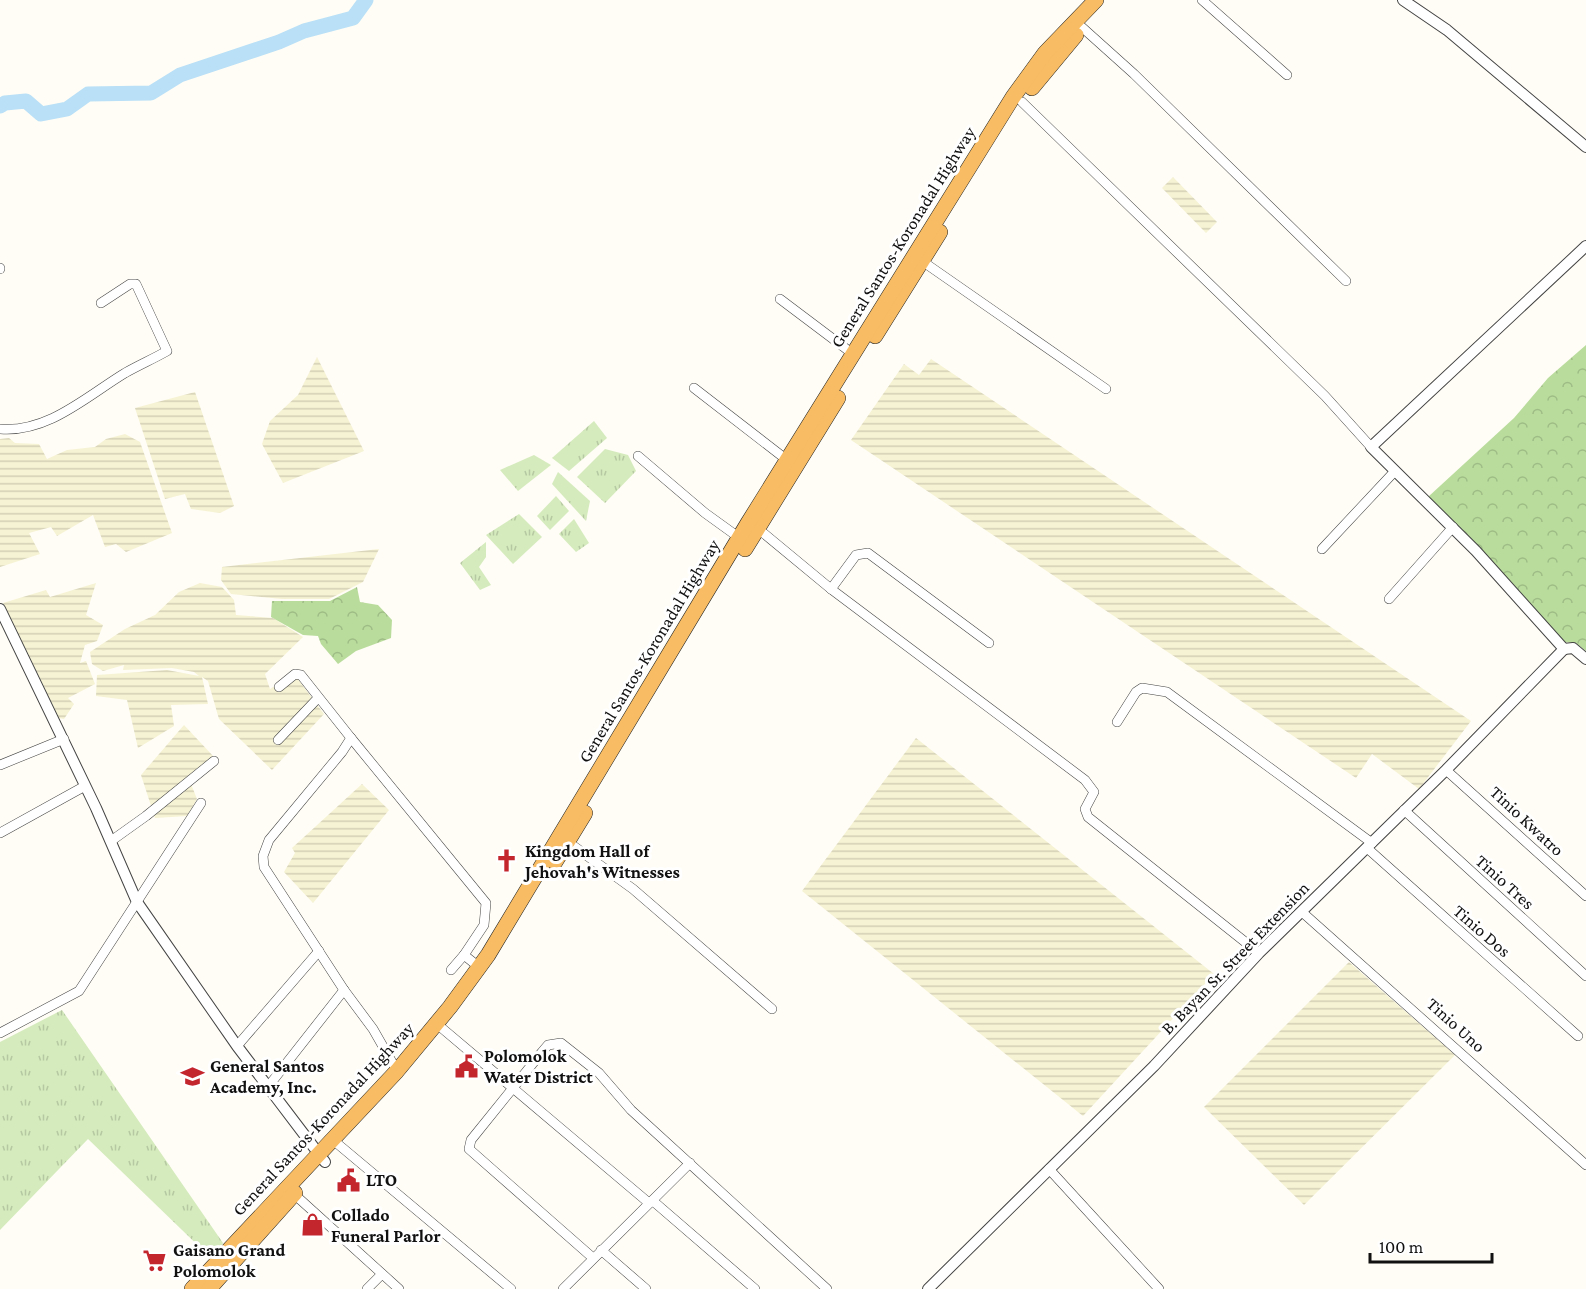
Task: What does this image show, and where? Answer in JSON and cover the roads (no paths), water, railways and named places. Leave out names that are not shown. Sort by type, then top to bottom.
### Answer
[{"type":"highway","name":"General Santos-Koronadal Highway","points":[[209,1289],[294,1194],[397,1071],[440,1026],[495,958],[568,842],[753,526],[922,261],[989,144],[1096,0]]},
{"type":"highway","name":"General Santos-Koronadal Highway","points":[[753,526],[788,460],[853,354],[1046,53],[1109,0]]},
{"type":"highway","name":"General Santos-Koronadal Highway","points":[[337,1142],[426,1053],[440,1026],[744,541]]},
{"type":"highway","name":"General Santos-Koronadal Highway","points":[[192,1289],[322,1159]]},
{"type":"street","points":[[1203,0],[1287,75]]},
{"type":"street","points":[[1403,0],[1447,30],[1586,147]]},
{"type":"street","points":[[1078,25],[1134,74],[1346,281]]},
{"type":"street","points":[[1022,102],[1325,396],[1371,447],[1453,527],[1564,649],[1574,648],[1586,659]]},
{"type":"street","points":[[1371,447],[1586,246]]},
{"type":"street","points":[[922,261],[1106,389]]},
{"type":"street","points":[[0,429],[14,430],[52,418],[127,372],[167,351],[136,284],[130,285],[101,303]]},
{"type":"street","points":[[780,299],[853,354]]},
{"type":"street","points":[[694,388],[788,460]]},
{"type":"street","points":[[638,456],[744,541]]},
{"type":"street","points":[[1323,549],[1395,471]]},
{"type":"street","points":[[753,526],[831,589],[1085,780],[1094,792],[1086,808],[1088,817],[1259,953]]},
{"type":"street","points":[[1389,599],[1453,527]]},
{"type":"street","points":[[831,589],[856,555],[868,553],[989,643]]},
{"type":"street","points":[[0,609],[64,739],[137,902],[267,1088],[322,1159]]},
{"type":"street","name":"B. Bayan Sr. Street Extension","points":[[928,1289],[1154,1066],[1259,953],[1446,770],[1564,649]]},
{"type":"street","points":[[279,687],[299,674],[486,903],[484,925],[464,956],[451,970]]},
{"type":"street","name":"Tinio Dos","points":[[1117,722],[1136,692],[1142,688],[1167,692],[1369,846],[1578,1036]]},
{"type":"street","points":[[278,740],[318,698]]},
{"type":"street","points":[[351,738],[269,840],[263,855],[264,867],[344,990],[373,1029],[397,1071]]},
{"type":"street","points":[[0,765],[64,739]]},
{"type":"street","points":[[111,841],[214,761]]},
{"type":"street","name":"Tinio Kwatro","points":[[1446,770],[1586,896]]},
{"type":"street","points":[[0,833],[85,786]]},
{"type":"street","points":[[0,1033],[79,991],[201,803]]},
{"type":"street","name":"Tinio Tres","points":[[1404,810],[1511,911],[1586,976]]},
{"type":"street","points":[[568,842],[633,889],[772,1009]]},
{"type":"street","name":"Tinio Uno","points":[[1302,912],[1586,1166]]},
{"type":"street","points":[[237,1046],[319,951]]},
{"type":"street","points":[[464,956],[479,967]]},
{"type":"street","points":[[267,1088],[344,990]]},
{"type":"street","points":[[440,1026],[755,1289]]},
{"type":"street","points":[[593,1258],[469,1149],[471,1140],[548,1045],[561,1043],[599,1073],[631,1110],[827,1289]]},
{"type":"street","points":[[337,1142],[512,1289]]},
{"type":"street","points":[[563,1289],[690,1162]]},
{"type":"street","points":[[1049,1169],[1159,1289]]},
{"type":"street","points":[[294,1194],[399,1289]]},
{"type":"street","points":[[601,1251],[646,1289]]},
{"type":"street","points":[[367,1289],[382,1274]]},
{"type":"waterway","points":[[0,106],[5,103],[26,101],[41,114],[67,109],[88,94],[151,93],[180,75],[279,42],[304,31],[353,18],[366,0]]},
{"type":"place","name":"Kingdom Hall of Jehovah's Witnesses","points":[[507,861]]},
{"type":"place","name":"Polomolok Water District","points":[[466,1066]]},
{"type":"place","name":"General Santos Academy, Inc.","points":[[192,1076]]},
{"type":"place","name":"LTO","points":[[348,1180]]},
{"type":"place","name":"Collado Funeral Parlor","points":[[313,1225]]},
{"type":"place","name":"Gaisano Grand Polomolok","points":[[155,1260]]}]
